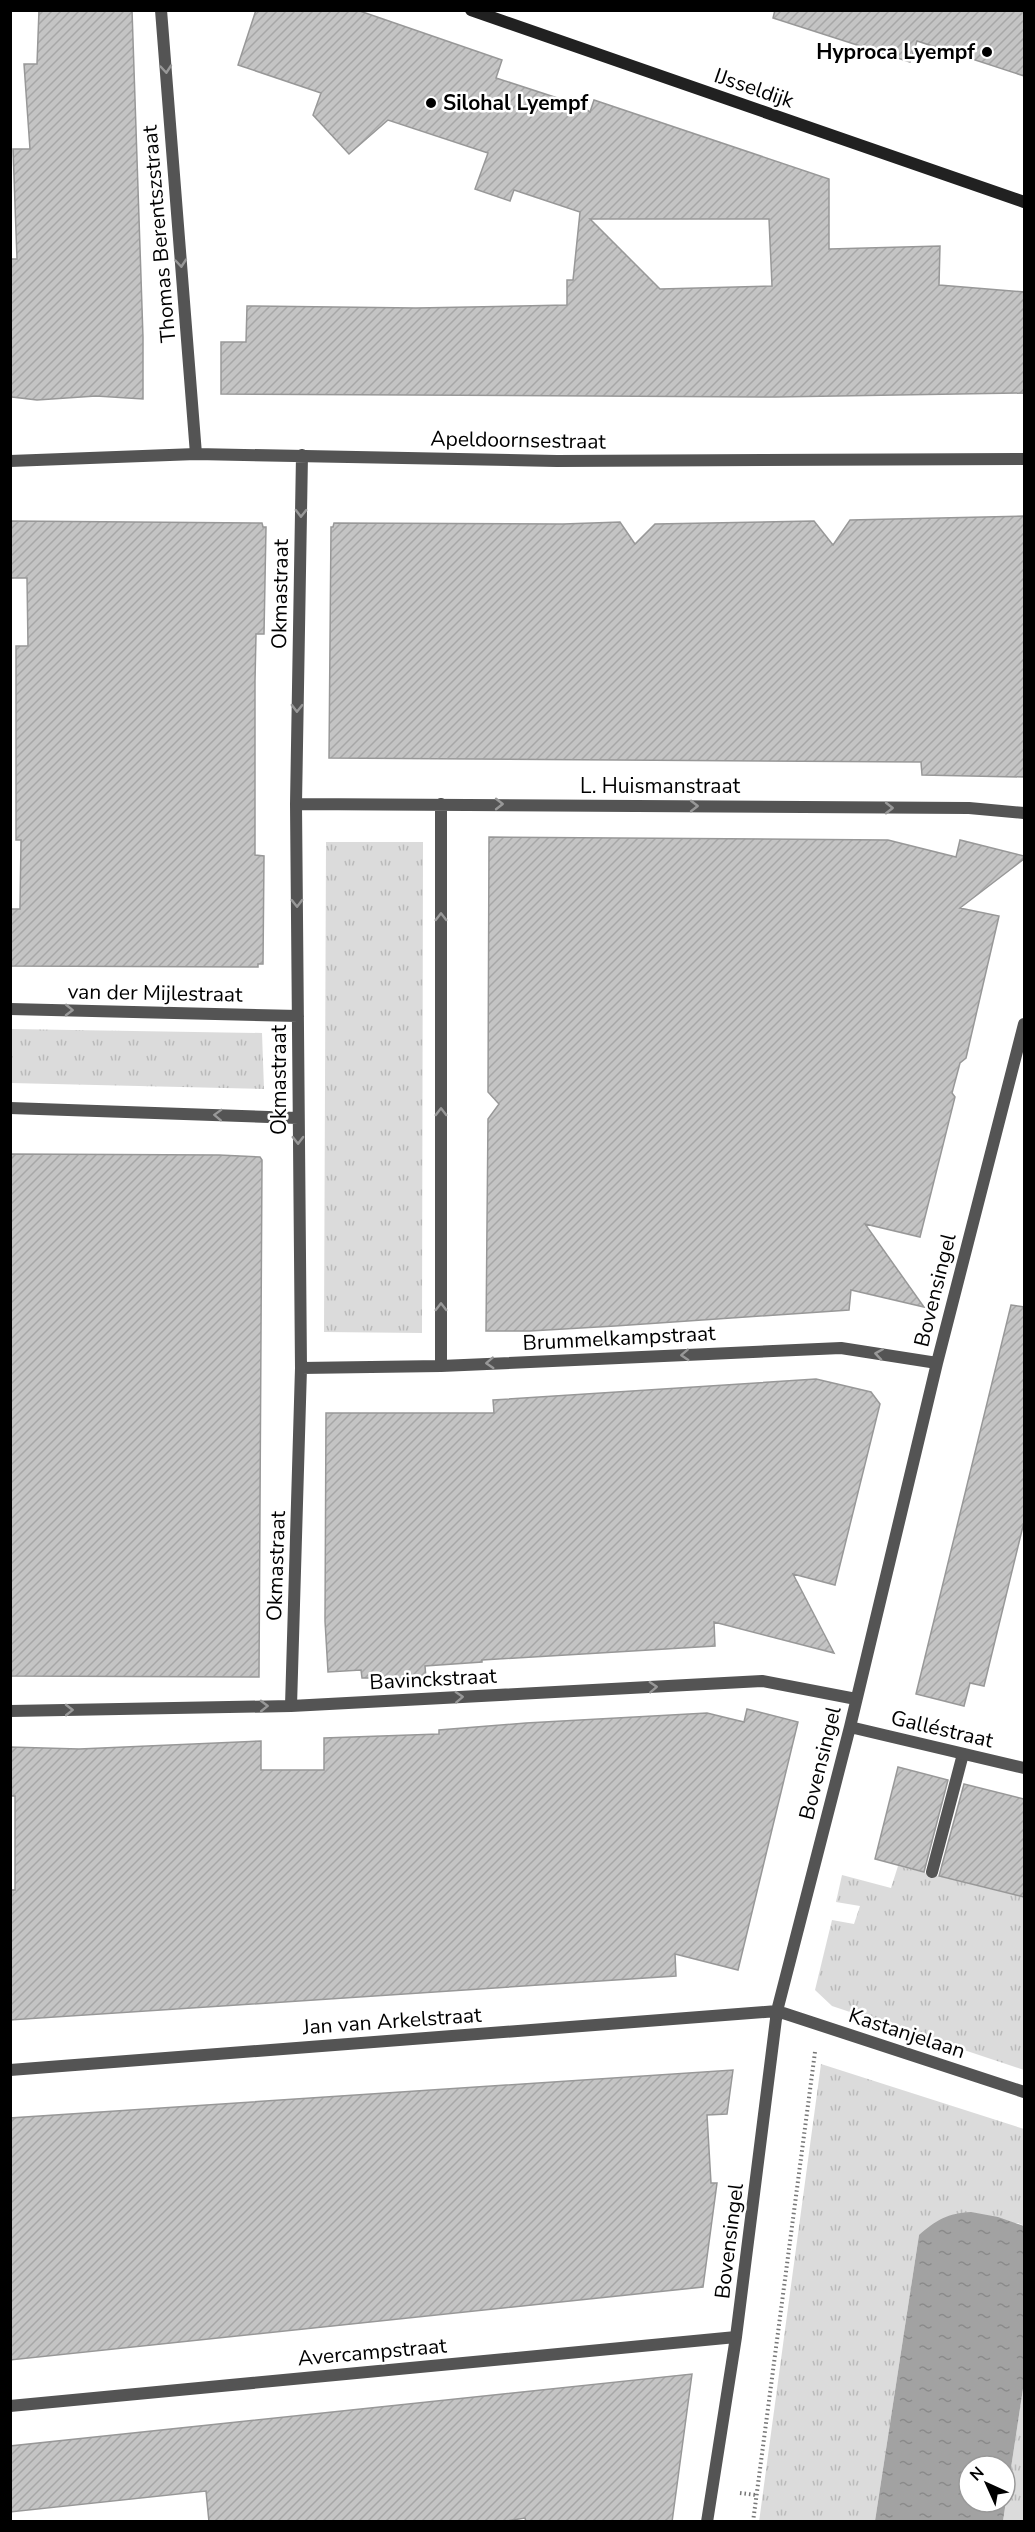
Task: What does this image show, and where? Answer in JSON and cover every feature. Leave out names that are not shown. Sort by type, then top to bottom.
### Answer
[{"type":"street","name":"Thomas Berentszstraat","points":[[161,10],[196,454]]},
{"type":"street","name":"IJsseldijk","points":[[471,10],[1024,202]]},
{"type":"street","name":"Apeldoornsestraat","points":[[10,461],[196,454],[557,461],[1024,459]]},
{"type":"street","name":"Okmastraat","points":[[291,1706],[301,1368],[296,804],[302,455]]},
{"type":"street","name":"L. Huismanstraat","points":[[296,804],[969,808],[1024,813]]},
{"type":"street","points":[[441,804],[441,1366]]},
{"type":"street","name":"van der Mijlestraat","points":[[10,1009],[298,1016]]},
{"type":"street","name":"Bovensingel","points":[[707,2522],[736,2337],[777,2011],[850,1727],[937,1363],[1024,1024]]},
{"type":"street","points":[[10,1108],[298,1118]]},
{"type":"street","name":"Brummelkampstraat","points":[[301,1368],[441,1366],[842,1348],[937,1363]]},
{"type":"street","name":"Bavinckstraat","points":[[10,1711],[291,1706],[762,1681],[856,1699]]},
{"type":"street","name":"Galléstraat","points":[[850,1727],[1024,1768]]},
{"type":"street","points":[[932,1872],[963,1754]]},
{"type":"street","name":"Kastanjelaan","points":[[777,2011],[1024,2092]]},
{"type":"street","name":"Jan van Arkelstraat","points":[[10,2070],[777,2011]]},
{"type":"street","name":"Avercampstraat","points":[[10,2406],[736,2337]]},
{"type":"path","points":[[753,2522],[819,2025]]},
{"type":"green space","points":[[326,842],[423,842],[422,1333],[324,1332]]},
{"type":"green space","points":[[11,1029],[262,1033],[264,1089],[11,1083]]},
{"type":"green space","points":[[898,1866],[1024,1897],[1024,2070],[832,2006],[815,1990],[832,1920],[854,1924],[860,1906],[836,1902],[842,1875],[891,1888]]},
{"type":"green space","points":[[821,2064],[1024,2129],[1024,2226],[1018,2223],[919,2235],[875,2521],[759,2522]]},
{"type":"green space","points":[[1024,2382],[1024,2521],[1003,2521],[1004,2514],[1017,2514],[1017,2454],[1013,2454]]},
{"type":"water","points":[[971,2212],[998,2217],[1024,2226],[1024,2382],[1013,2454],[957,2454],[957,2514],[1004,2514],[1003,2521],[875,2521],[919,2235],[943,2218]]},
{"type":"building","points":[[39,10],[132,10],[143,399],[96,396],[37,400],[12,397],[10,393],[10,259],[17,259],[13,149],[30,149],[24,64],[37,64]]},
{"type":"building","points":[[256,10],[357,10],[502,60],[496,78],[579,105],[590,112],[594,100],[829,179],[829,249],[940,246],[939,285],[1024,292],[1024,393],[776,397],[221,394],[221,342],[246,342],[247,306],[416,308],[567,305],[567,280],[573,280],[580,212],[514,190],[510,201],[475,189],[488,153],[388,120],[349,154],[313,115],[321,93],[238,65]],"holes":[[[590,219],[769,219],[772,286],[660,289]]]},
{"type":"building","name":"Hyproca Lyempf","points":[[775,10],[1024,10],[1024,76],[917,41],[910,62],[773,18]]},
{"type":"building","points":[[1024,516],[1024,777],[922,775],[921,762],[329,758],[331,527],[334,523],[563,524],[620,522],[635,544],[655,524],[814,521],[833,545],[850,520]]},
{"type":"building","points":[[10,521],[262,523],[263,527],[266,527],[264,634],[256,634],[255,681],[255,855],[264,856],[263,964],[258,964],[258,967],[10,966],[10,909],[20,909],[21,840],[16,840],[16,646],[28,646],[27,578],[10,578]]},
{"type":"building","points":[[489,837],[888,840],[956,857],[960,840],[1024,856],[1024,859],[960,908],[999,916],[966,1058],[960,1063],[952,1093],[955,1097],[920,1237],[865,1224],[924,1307],[851,1290],[849,1310],[530,1331],[486,1331],[488,1119],[499,1104],[488,1092]]},
{"type":"building","points":[[10,1154],[219,1155],[260,1157],[262,1160],[259,1677],[10,1676]]},
{"type":"building","points":[[1011,1305],[1024,1307],[1024,1522],[984,1686],[970,1683],[964,1706],[916,1694]]},
{"type":"building","points":[[816,1379],[871,1392],[880,1404],[835,1585],[793,1574],[834,1653],[714,1622],[715,1646],[482,1660],[482,1662],[425,1666],[426,1678],[362,1678],[361,1670],[328,1672],[325,1621],[326,1413],[494,1413],[493,1400]]},
{"type":"building","points":[[747,1709],[798,1722],[738,1970],[675,1954],[676,1976],[10,2020],[10,1890],[15,1890],[15,1796],[10,1796],[10,1747],[79,1749],[261,1741],[261,1770],[324,1770],[324,1738],[439,1734],[439,1730],[526,1723],[707,1713],[744,1722]]},
{"type":"building","points":[[898,1767],[948,1780],[924,1872],[875,1859]]},
{"type":"building","points":[[964,1784],[1024,1799],[1024,1897],[939,1876]]},
{"type":"building","points":[[733,2070],[727,2114],[707,2115],[711,2183],[717,2183],[703,2287],[10,2360],[10,2118]]},
{"type":"building","points":[[692,2374],[672,2522],[526,2522],[525,2518],[500,2522],[209,2522],[206,2491],[10,2512],[10,2446]]},
{"type":"place","name":"Hyproca Lyempf","points":[[987,52]]},
{"type":"place","name":"Silohal Lyempf","points":[[431,103]]}]
